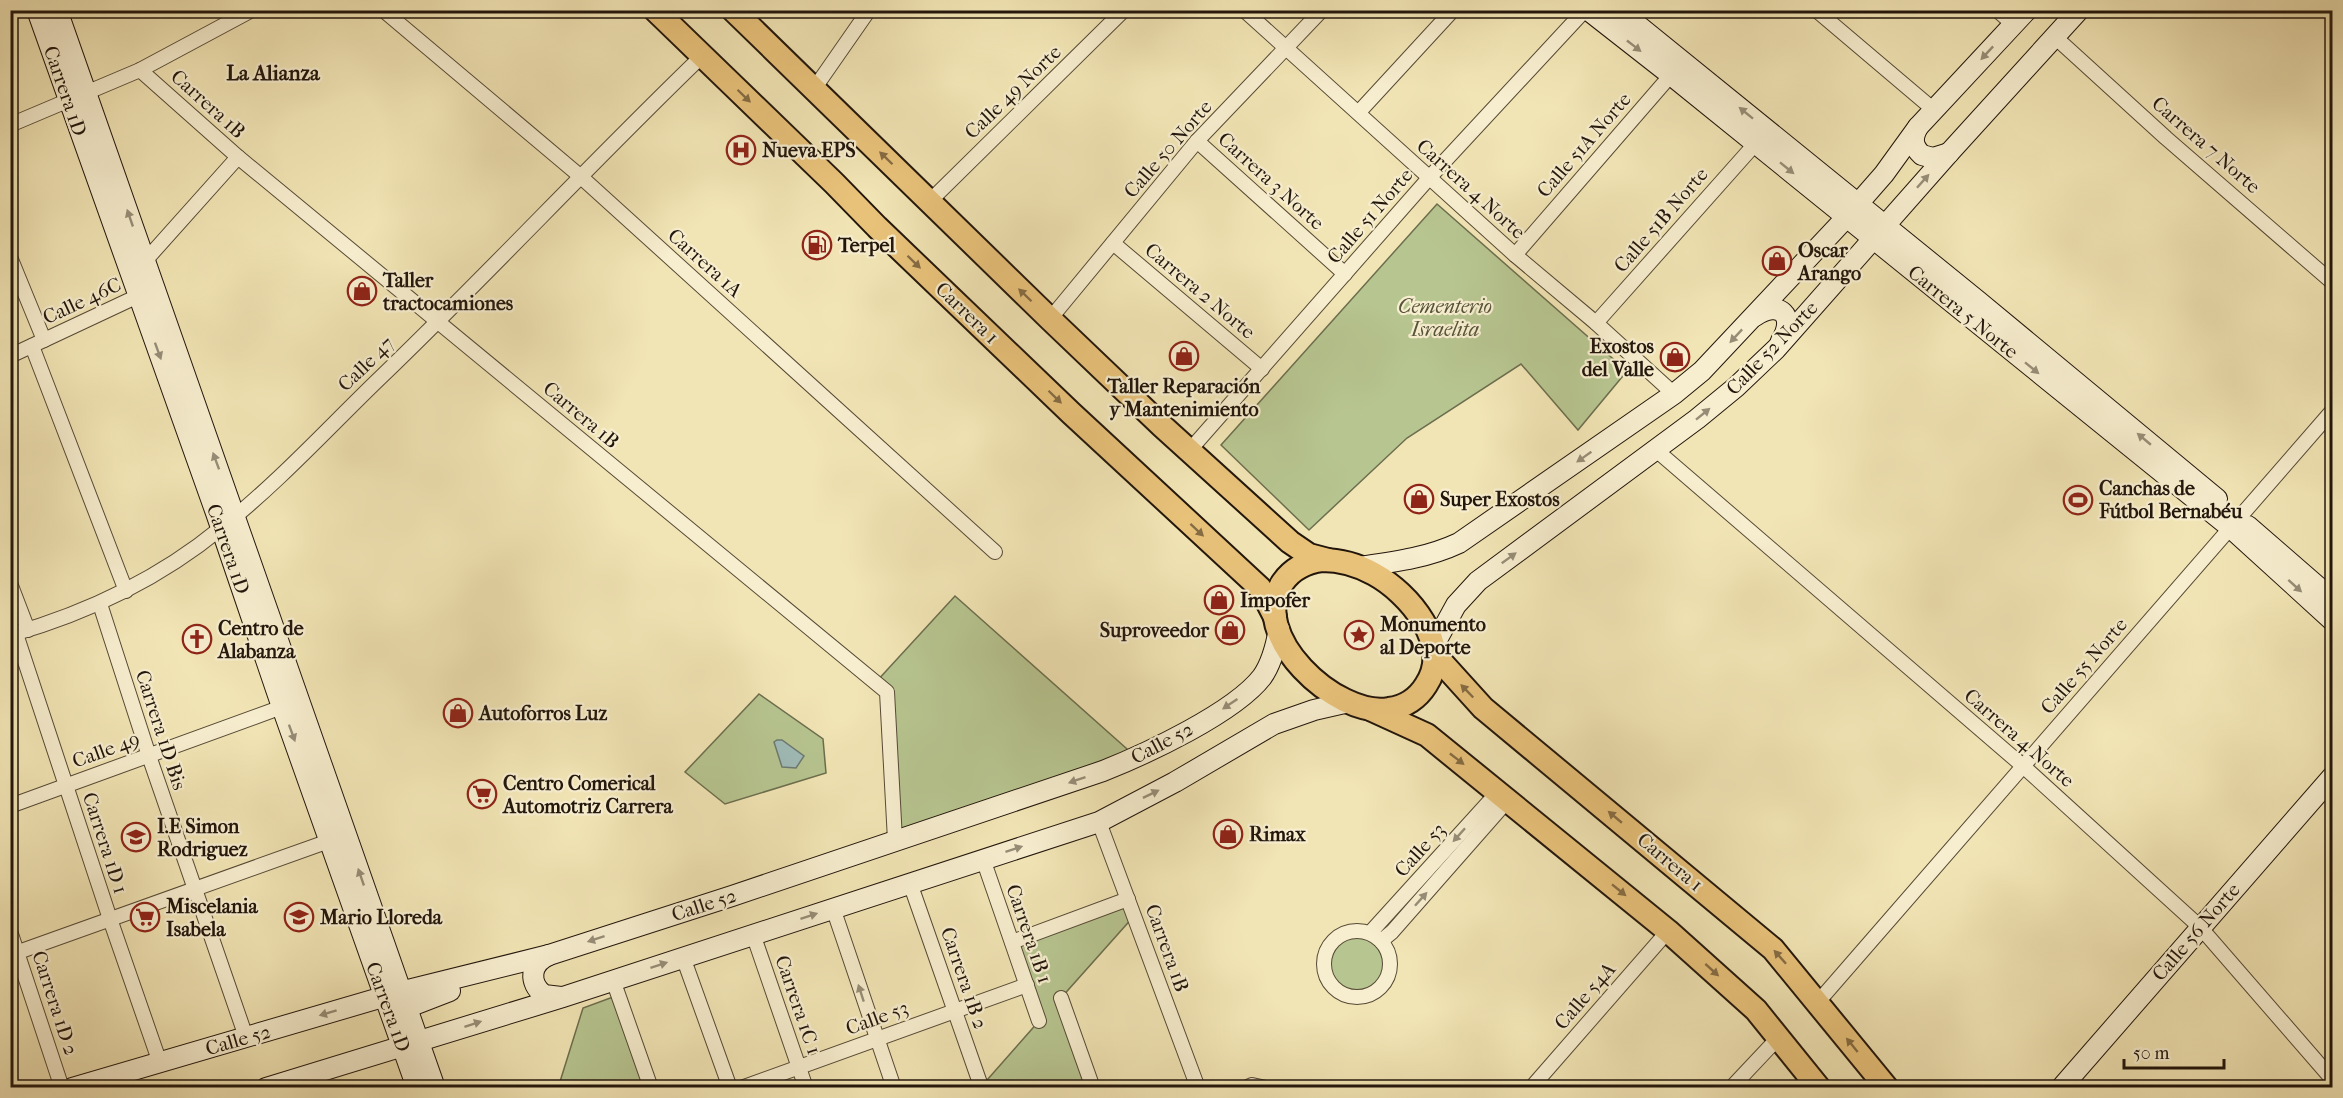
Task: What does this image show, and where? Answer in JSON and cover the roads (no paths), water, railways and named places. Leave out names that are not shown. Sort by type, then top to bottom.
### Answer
[{"type":"main road","name":"Carrera 1D","points":[[37,10],[77,97],[145,261],[229,522],[396,999],[410,1045],[417,1088]]},
{"type":"main road","name":"Carrera 1D","points":[[57,10],[77,97],[138,296],[229,522],[282,707],[330,841],[396,999]]},
{"type":"main road","name":"Carrera 1","points":[[655,10],[1071,413],[1260,588],[1277,623]]},
{"type":"main road","points":[[733,10],[1050,319],[1189,451],[1297,547],[1309,555],[1359,567],[1388,583],[1409,603],[1424,624],[1434,651],[1428,682],[1416,697],[1400,707],[1370,709]]},
{"type":"main road","name":"Carrera 5 Norte","points":[[1586,10],[1677,68],[1856,210],[1874,231],[2332,599]]},
{"type":"main road","name":"Carrera 5 Norte","points":[[1619,10],[1756,143],[1856,210]]},
{"type":"main road","name":"Calle 52 Norte","points":[[1359,567],[1417,558],[1460,543],[1674,394],[1702,371],[1856,210],[1918,127],[2027,10]]},
{"type":"main road","name":"Calle 52 Norte","points":[[1434,651],[1456,605],[1478,581],[1656,450],[1736,387],[1776,349],[1843,272],[1874,231],[1949,153],[2079,10]]},
{"type":"main road","points":[[1918,127],[1913,141],[1922,155],[1933,158],[1949,153]]},
{"type":"main road","points":[[1754,317],[1768,308],[1777,309],[1785,315],[1788,329],[1776,349]]},
{"type":"main road","name":"Carrera 5 Norte","points":[[2235,523],[2332,620]]},
{"type":"main road","points":[[1328,560],[1308,562],[1290,574],[1278,593],[1277,623],[1289,650],[1303,669],[1329,692],[1427,735],[1503,796],[1668,931],[1756,1010],[1819,1088]]},
{"type":"main road","name":"Calle 52","points":[[72,1088],[246,1037],[396,999],[549,955],[732,896],[1132,760],[1183,734],[1234,702],[1253,687],[1270,663],[1276,648],[1277,623]]},
{"type":"main road","name":"Carrera 1","points":[[1434,651],[1483,708],[1773,949],[1887,1088]]},
{"type":"main road","name":"Calle 52","points":[[266,1088],[309,1082],[410,1045],[1099,822],[1175,782],[1274,724],[1314,710],[1349,702]]},
{"type":"main road","name":"Calle 56 Norte","points":[[2061,1088],[2332,777]]},
{"type":"main road","points":[[549,955],[538,962],[535,967],[533,973],[535,986],[550,998],[563,997]]},
{"type":"main road","name":"Carrera 1D","points":[[410,1045],[435,1088]]},
{"type":"street","points":[[10,125],[140,70],[252,10]]},
{"type":"street","name":"Carrera 1A","points":[[383,10],[580,176],[995,552]]},
{"type":"street","points":[[814,89],[869,10]]},
{"type":"street","name":"Calle 49 Norte","points":[[930,201],[1124,10]]},
{"type":"street","name":"Carrera 4 Norte","points":[[1244,10],[1515,255],[1596,323],[1674,394]]},
{"type":"street","name":"Calle 50 Norte","points":[[1050,319],[1197,141],[1322,10]]},
{"type":"street","points":[[1359,112],[1454,10]]},
{"type":"street","name":"Calle 51 Norte","points":[[1189,451],[1429,178],[1586,10]]},
{"type":"street","points":[[1816,10],[1934,110]]},
{"type":"street","points":[[1997,10],[2014,25]]},
{"type":"street","name":"Carrera 7 Norte","points":[[2055,37],[2166,138],[2332,282]]},
{"type":"street","name":"Calle 47","points":[[18,633],[100,604],[126,591],[168,567],[229,522],[438,322],[580,176],[702,56]]},
{"type":"street","name":"Calle 51A Norte","points":[[1515,255],[1677,68]]},
{"type":"street","name":"Carrera 1B","points":[[140,70],[238,157],[887,692],[895,840]]},
{"type":"street","name":"Carrera 3 Norte","points":[[1197,141],[1345,274]]},
{"type":"street","name":"Calle 51B Norte","points":[[1596,323],[1756,143]]},
{"type":"street","points":[[145,261],[238,157]]},
{"type":"street","name":"Carrera 2 Norte","points":[[1113,243],[1262,369]]},
{"type":"street","points":[[10,257],[126,591]]},
{"type":"street","name":"Calle 46C","points":[[10,356],[138,296]]},
{"type":"street","name":"Calle 55 Norte","points":[[1818,1002],[2332,411]]},
{"type":"street","name":"Carrera 4 Norte","points":[[1656,450],[2023,766],[2200,927],[2332,1079]]},
{"type":"street","name":"Carrera 1D 1","points":[[10,583],[18,633],[66,786],[160,1063]]},
{"type":"street","name":"Carrera 1D Bis","points":[[100,604],[148,756],[246,1037]]},
{"type":"street","name":"Calle 49","points":[[10,806],[282,707]]},
{"type":"street","name":"Calle 53","points":[[1376,937],[1392,932],[1503,796]]},
{"type":"street","name":"Carrera 1B","points":[[1099,822],[1198,1088]]},
{"type":"street","points":[[14,954],[330,841]]},
{"type":"street","name":"Carrera 1B 1","points":[[983,860],[1039,1021]]},
{"type":"street","name":"Carrera 1B 2","points":[[910,883],[981,1086]]},
{"type":"street","points":[[1012,942],[1128,899]]},
{"type":"street","points":[[833,908],[894,1088]]},
{"type":"street","name":"Carrera 1D 2","points":[[10,931],[14,954],[62,1088]]},
{"type":"street","points":[[1362,931],[1376,937],[1386,948],[1390,964],[1385,981],[1380,987],[1365,995],[1348,995],[1341,992],[1329,980],[1326,973],[1328,949],[1339,936],[1346,933],[1362,931]]},
{"type":"street","name":"Calle 54A","points":[[1531,1088],[1668,931]]},
{"type":"street","name":"Carrera 1C 1","points":[[753,934],[806,1088]]},
{"type":"street","points":[[683,957],[730,1088]]},
{"type":"street","points":[[613,980],[651,1088]]},
{"type":"street","name":"Calle 53","points":[[741,1088],[1027,985]]},
{"type":"street","name":"Carrera 1B 1","points":[[1061,998],[1094,1088]]},
{"type":"street","points":[[1731,1088],[1779,1037]]},
{"type":"street","points":[[1245,1088],[1252,1085],[1264,1086]]},
{"type":"water","points":[[782,740],[804,756],[796,768],[782,767],[774,742]]},
{"type":"place","name":"Nueva EPS","points":[[741,150]]},
{"type":"place","name":"Terpel","points":[[817,245]]},
{"type":"place","name":"Oscar Arango","points":[[1777,261]]},
{"type":"place","name":"Taller tractocamiones","points":[[362,291]]},
{"type":"place","name":"Taller Reparación y Mantenimiento","points":[[1184,356]]},
{"type":"place","name":"Exostos del Valle","points":[[1675,357]]},
{"type":"place","name":"Super Exostos","points":[[1419,499]]},
{"type":"place","name":"Canchas de Fútbol Bernabéu","points":[[2078,500]]},
{"type":"place","name":"Impofer","points":[[1219,600]]},
{"type":"place","name":"Suproveedor","points":[[1230,630]]},
{"type":"place","name":"Monumento al Deporte","points":[[1359,635]]},
{"type":"place","name":"Centro de Alabanza","points":[[197,639]]},
{"type":"place","name":"Autoforros Luz","points":[[458,713]]},
{"type":"place","name":"Centro Comerical Automotriz Carrera","points":[[482,794]]},
{"type":"place","name":"Rimax","points":[[1228,834]]},
{"type":"place","name":"I.E Simon Rodriguez","points":[[136,837]]},
{"type":"place","name":"Miscelania Isabela","points":[[145,917]]},
{"type":"place","name":"Mario Lloreda","points":[[299,917]]},
{"type":"district","name":"La Alianza","points":[[273,73]]},
{"type":"park label","name":"Cementerio Israelita","points":[[1445,318]]}]
